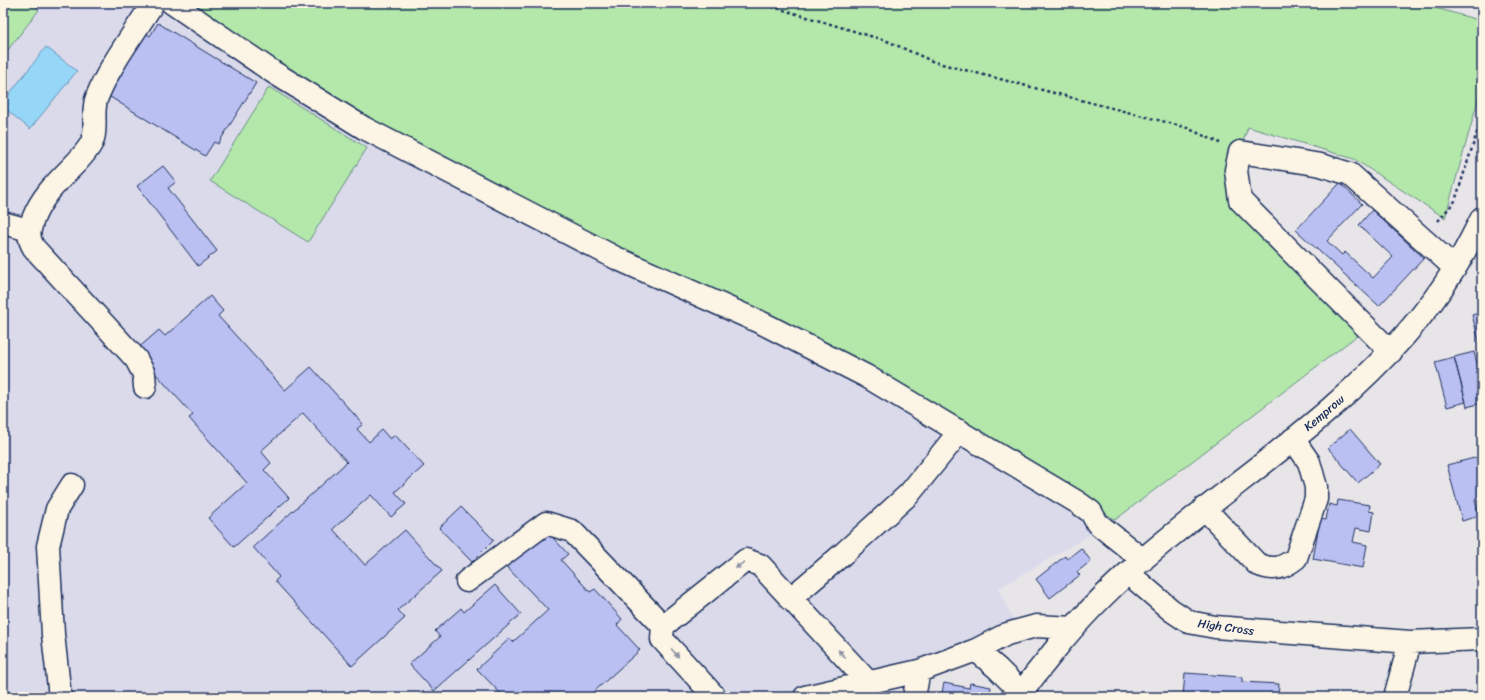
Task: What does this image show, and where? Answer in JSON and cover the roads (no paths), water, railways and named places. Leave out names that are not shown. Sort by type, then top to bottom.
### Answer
[{"type":"street","points":[[145,387],[144,374],[136,359],[34,248],[29,240],[29,230],[38,207],[49,191],[82,157],[92,142],[94,128],[93,108],[96,98],[104,82],[153,3]]},
{"type":"street","name":"High Cross","points":[[172,3],[273,72],[364,128],[616,258],[796,340],[866,376],[1077,502],[1091,512],[1097,523],[1136,566],[1171,610],[1189,622],[1247,631],[1410,642],[1482,639]]},
{"type":"street","points":[[1391,352],[1240,200],[1236,170],[1240,152],[1321,165],[1350,174],[1415,234],[1455,268]]},
{"type":"street","name":"Kemprow","points":[[1136,566],[1204,508],[1332,407],[1391,352],[1429,305],[1455,268],[1482,218]]},
{"type":"street","points":[[3,223],[29,230]]},
{"type":"street","points":[[790,599],[844,553],[909,494],[960,431]]},
{"type":"street","points":[[1204,508],[1257,564],[1269,569],[1281,568],[1296,558],[1316,499],[1316,487],[1309,462],[1293,439]]},
{"type":"street","points":[[60,697],[53,634],[48,546],[57,509],[72,485]]},
{"type":"street","points":[[467,581],[546,523],[572,531],[663,626]]},
{"type":"street","points":[[715,697],[662,639],[663,626],[746,560],[760,565],[868,682]]},
{"type":"street","points":[[976,650],[998,669],[1021,695],[1073,628],[1136,566]]},
{"type":"street","points":[[805,697],[919,671],[976,650],[1007,634],[1036,626],[1073,628]]},
{"type":"street","points":[[1395,697],[1410,642]]},
{"type":"street","points":[[914,697],[919,671]]},
{"type":"water","points":[[46,47],[77,71],[30,129],[3,107],[3,102]]}]
